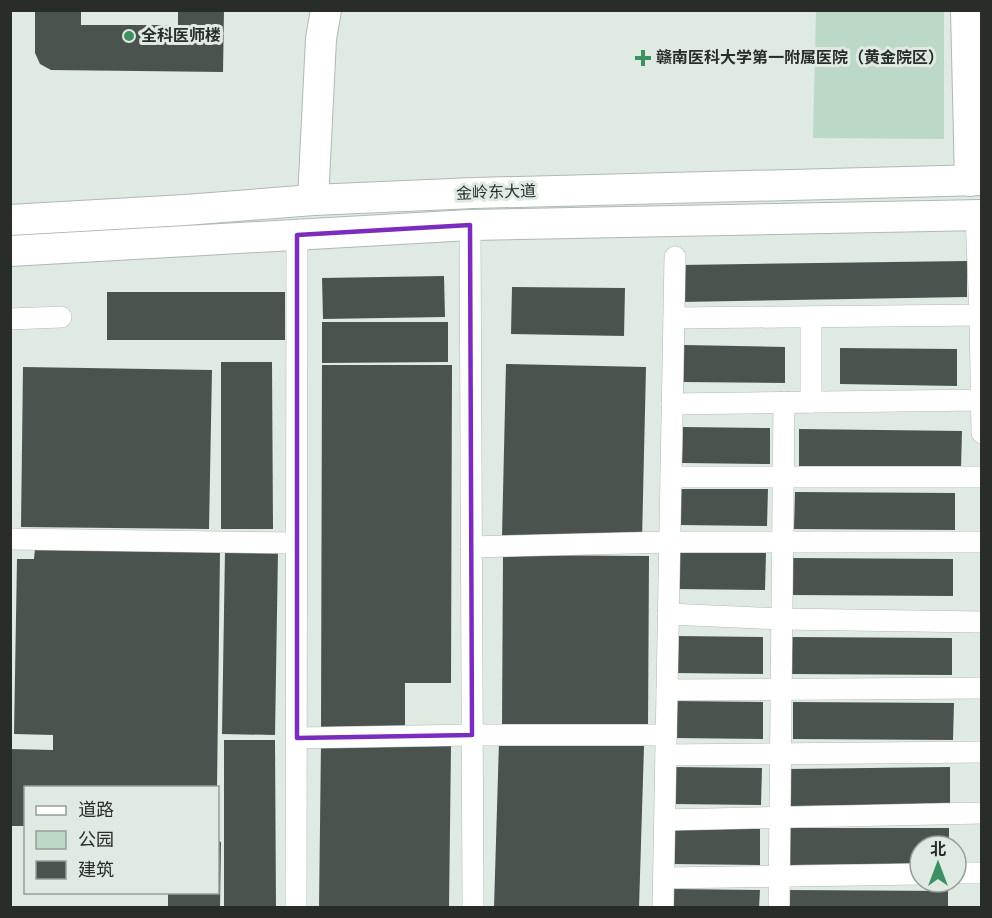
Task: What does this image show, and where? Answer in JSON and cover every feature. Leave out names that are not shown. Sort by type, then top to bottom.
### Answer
[{"type":"main road","points":[[313,200],[321,39],[326,10]]},
{"type":"main road","points":[[971,15],[976,181]]},
{"type":"main road","name":"金岭东大道","points":[[19,216],[185,210],[313,200],[509,192],[976,181]]},
{"type":"main road","points":[[185,210],[188,242]]},
{"type":"main road","name":"金岭东大道","points":[[16,253],[470,225],[979,215]]},
{"type":"street","points":[[979,215],[981,433]]},
{"type":"street","points":[[470,225],[473,908]]},
{"type":"street","points":[[296,908],[297,235]]},
{"type":"street","points":[[663,908],[675,257]]},
{"type":"street","points":[[674,318],[981,315]]},
{"type":"street","points":[[10,320],[61,317]]},
{"type":"street","points":[[811,317],[811,402]]},
{"type":"street","points":[[672,404],[981,399]]},
{"type":"street","points":[[779,908],[784,402]]},
{"type":"street","points":[[671,477],[981,477]]},
{"type":"street","points":[[10,539],[296,543]]},
{"type":"street","points":[[471,547],[669,542],[981,542]]},
{"type":"street","points":[[668,614],[782,619],[981,622]]},
{"type":"street","points":[[667,690],[981,688]]},
{"type":"street","points":[[297,738],[472,735],[666,745],[780,754],[981,752]]},
{"type":"street","points":[[665,820],[981,813]]},
{"type":"street","points":[[664,878],[908,874]]},
{"type":"highlighted area","points":[[470,225],[472,735],[297,738],[297,235]]},
{"type":"green space","points":[[816,11],[944,11],[944,139],[813,138]]},
{"type":"building","name":"全科医师楼","points":[[35,10],[81,10],[81,25],[178,25],[178,10],[224,10],[223,72],[51,70],[40,64],[35,53]]},
{"type":"building","points":[[967,261],[967,297],[681,302],[681,265]]},
{"type":"building","points":[[444,276],[445,317],[323,319],[322,278]]},
{"type":"building","points":[[512,287],[625,288],[624,336],[511,334]]},
{"type":"building","points":[[107,292],[285,292],[285,340],[107,340]]},
{"type":"building","points":[[322,322],[448,322],[448,362],[322,363]]},
{"type":"building","points":[[684,345],[785,347],[785,383],[683,382]]},
{"type":"building","points":[[840,348],[957,349],[957,386],[840,384]]},
{"type":"building","points":[[221,362],[272,362],[273,529],[221,529]]},
{"type":"building","points":[[506,364],[646,367],[642,540],[502,537]]},
{"type":"building","points":[[322,365],[452,365],[451,683],[405,683],[405,730],[321,730]]},
{"type":"building","points":[[23,367],[212,370],[209,529],[21,527]]},
{"type":"building","points":[[683,427],[770,428],[770,464],[682,463]]},
{"type":"building","points":[[799,429],[962,431],[961,468],[799,466]]},
{"type":"building","points":[[680,489],[768,489],[767,526],[679,525]]},
{"type":"building","points":[[795,492],[955,493],[955,530],[794,529]]},
{"type":"building","points":[[35,549],[220,551],[217,786],[24,786],[24,826],[10,826],[10,749],[53,750],[53,735],[14,734],[17,559],[34,559]]},
{"type":"building","points":[[225,551],[278,551],[275,735],[222,734]]},
{"type":"building","points":[[678,552],[766,553],[765,590],[677,589]]},
{"type":"building","points":[[503,555],[649,556],[648,726],[502,726]]},
{"type":"building","points":[[793,558],[953,559],[953,596],[792,595]]},
{"type":"building","points":[[675,636],[763,637],[763,674],[675,673]]},
{"type":"building","points":[[792,637],[952,638],[952,675],[791,674]]},
{"type":"building","points":[[675,701],[763,702],[763,739],[675,738]]},
{"type":"building","points":[[793,702],[954,703],[953,740],[793,739]]},
{"type":"building","points":[[224,740],[275,740],[276,907],[224,907]]},
{"type":"building","points":[[499,742],[644,746],[639,908],[494,908]]},
{"type":"building","points":[[321,744],[451,746],[449,908],[319,908]]},
{"type":"building","points":[[674,767],[762,768],[761,805],[673,804]]},
{"type":"building","points":[[950,767],[950,804],[790,806],[789,769]]},
{"type":"building","points":[[672,828],[760,829],[760,865],[672,864]]},
{"type":"building","points":[[788,828],[949,828],[949,834],[908,834],[908,864],[788,865]]},
{"type":"building","points":[[219,841],[221,842],[220,908],[168,908],[168,894],[219,894]]},
{"type":"building","points":[[672,889],[760,890],[759,908],[671,908]]},
{"type":"building","points":[[788,890],[908,891],[908,894],[948,894],[948,908],[788,908]]},
{"type":"place","name":"全科医师楼","points":[[129,36]]},
{"type":"place","name":"赣南医科大学第一附属医院（黄金院区）","points":[[643,58]]}]
